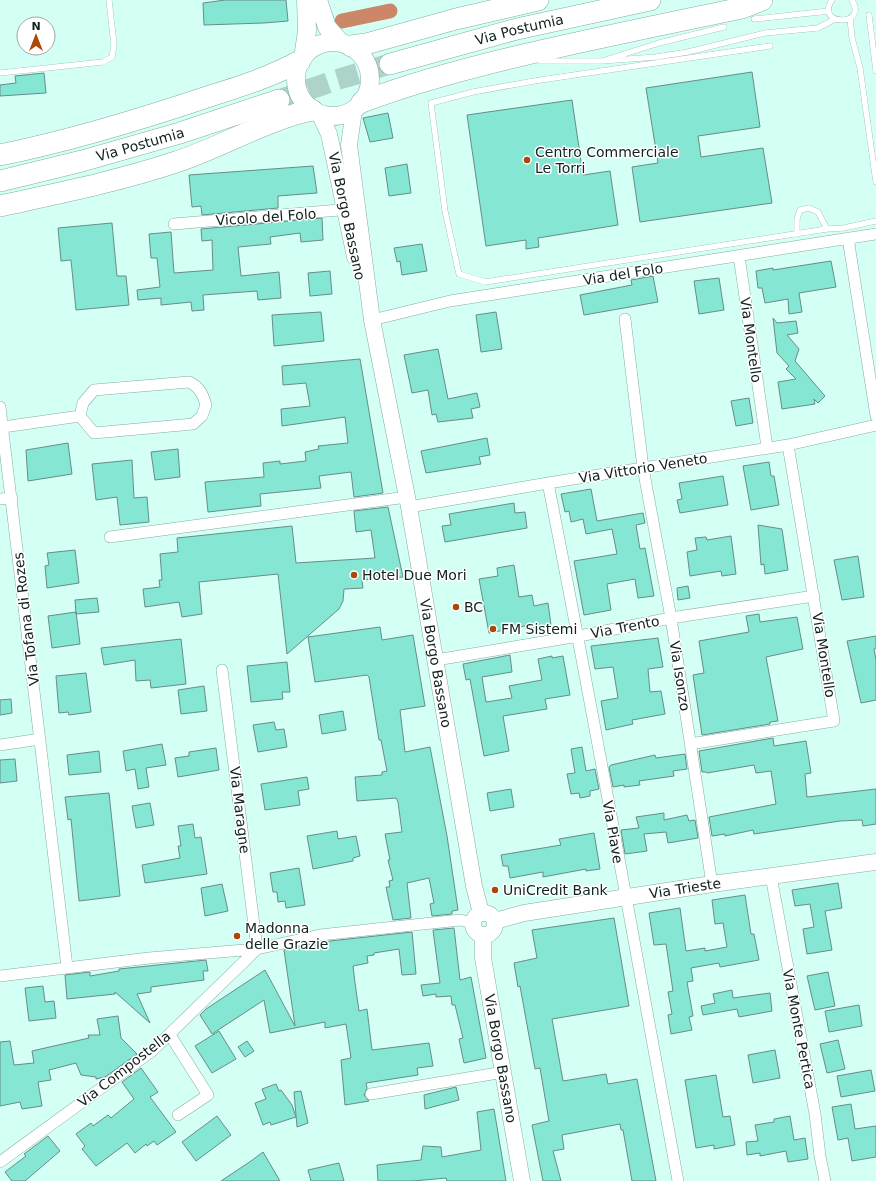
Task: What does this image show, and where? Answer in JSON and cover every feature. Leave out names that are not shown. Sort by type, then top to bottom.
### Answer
[{"type":"highway","points":[[346,45],[366,44],[520,2],[538,0]]},
{"type":"highway","name":"Via Postumia","points":[[390,64],[517,29],[650,0]]},
{"type":"highway","points":[[358,106],[420,82],[493,62],[592,39],[742,8],[762,0]]},
{"type":"highway","points":[[0,155],[70,140],[129,123],[274,75],[301,59]]},
{"type":"highway","name":"Via Postumia","points":[[0,181],[82,161],[180,134],[279,100]]},
{"type":"highway","points":[[0,206],[60,193],[176,162],[226,143],[289,115],[316,112]]},
{"type":"main road","name":"Via Borgo Bassano","points":[[306,0],[307,31],[301,59],[296,72],[296,82],[298,93],[304,102],[316,112]]},
{"type":"main road","name":"Via Borgo Bassano","points":[[318,0],[327,27],[346,45],[359,53],[366,61],[370,72],[370,82],[368,93],[358,106]]},
{"type":"main road","points":[[301,59],[308,51],[324,43],[346,45]]},
{"type":"main road","points":[[316,112],[333,116],[344,115],[358,106]]},
{"type":"street","name":"Via Borgo Bassano","points":[[351,209],[349,146],[358,106]]},
{"type":"street","name":"Via Borgo Bassano","points":[[316,112],[329,134],[351,209],[408,502],[474,886],[477,918]]},
{"type":"street","name":"Vicolo del Folo","points":[[174,224],[351,209]]},
{"type":"street","name":"Via del Folo","points":[[372,320],[452,300],[876,234]]},
{"type":"street","points":[[848,238],[876,416]]},
{"type":"street","name":"Via Montello","points":[[739,256],[767,447]]},
{"type":"street","name":"Via Isonzo","points":[[625,319],[643,468],[671,618],[712,884]]},
{"type":"street","points":[[189,382],[196,385],[202,393],[206,406],[202,416],[193,424],[94,433],[80,416],[83,403],[94,390],[189,382]]},
{"type":"street","name":"Via Tofana di Rozes","points":[[0,408],[12,498],[67,967]]},
{"type":"street","points":[[3,427],[80,416]]},
{"type":"street","name":"Via Vittorio Veneto","points":[[110,537],[408,502],[548,483],[767,447],[788,445],[876,425]]},
{"type":"street","name":"Via Montello","points":[[690,744],[834,721],[788,445]]},
{"type":"street","name":"Via Piave","points":[[548,483],[579,636],[625,898],[678,1181]]},
{"type":"street","points":[[0,499],[12,498]]},
{"type":"street","name":"Via Trento","points":[[436,660],[579,636],[671,618],[814,596]]},
{"type":"street","name":"Via Maragne","points":[[222,670],[258,949]]},
{"type":"street","points":[[0,745],[40,739]]},
{"type":"street","name":"Via Trieste","points":[[495,921],[524,913],[712,884],[876,862]]},
{"type":"street","name":"Via Monte Pertica","points":[[771,876],[815,1114],[820,1156],[825,1181]]},
{"type":"street","points":[[0,976],[149,958],[258,949],[320,935],[460,920],[491,915],[495,921],[493,932],[483,935],[476,932],[477,918]]},
{"type":"street","name":"Via Borgo Bassano","points":[[483,935],[483,958],[522,1181]]},
{"type":"street","name":"Via Compostella","points":[[0,1162],[152,1051],[258,949]]},
{"type":"street","points":[[170,1035],[208,1095],[178,1115]]},
{"type":"street","points":[[371,1094],[504,1072]]},
{"type":"lane","points":[[0,73],[103,62],[112,57],[114,45],[109,0]]},
{"type":"lane","points":[[829,11],[832,0]]},
{"type":"lane","points":[[829,11],[835,19],[843,21],[850,18],[855,10],[852,0]]},
{"type":"lane","points":[[754,19],[829,11]]},
{"type":"lane","points":[[868,15],[876,71]]},
{"type":"lane","points":[[850,18],[852,38],[860,68],[876,182]]},
{"type":"lane","points":[[535,61],[602,61],[656,57],[688,52],[765,33],[818,28],[835,19]]},
{"type":"lane","points":[[602,61],[658,43],[724,27]]},
{"type":"lane","points":[[770,46],[534,81],[473,92],[431,103],[445,211],[458,274],[485,282],[827,229],[844,228],[876,221]]},
{"type":"lane","points":[[493,62],[528,61]]},
{"type":"lane","points":[[797,234],[797,219],[800,210],[808,208],[818,212],[827,229]]},
{"type":"building","points":[[225,0],[286,0],[288,21],[204,25],[203,3]]},
{"type":"building","points":[[752,72],[760,127],[698,136],[701,157],[763,148],[772,203],[640,222],[632,167],[658,163],[646,88]]},
{"type":"building","points":[[44,73],[46,93],[0,96],[0,85],[16,83],[15,76]]},
{"type":"building","points":[[572,100],[583,175],[610,171],[618,225],[538,238],[539,247],[526,249],[526,240],[486,246],[467,115]]},
{"type":"building","points":[[388,113],[393,138],[370,142],[363,118]]},
{"type":"building","points":[[407,164],[411,193],[389,196],[385,168]]},
{"type":"building","points":[[313,166],[317,193],[278,196],[278,208],[202,215],[201,206],[192,207],[189,175]]},
{"type":"building","points":[[322,218],[323,240],[301,242],[300,233],[270,237],[271,244],[238,247],[241,276],[279,272],[281,298],[258,300],[257,291],[203,295],[204,310],[192,311],[191,302],[161,305],[161,298],[138,300],[137,290],[160,287],[157,258],[151,258],[149,234],[171,232],[174,273],[213,270],[212,240],[202,241],[201,229]]},
{"type":"building","points":[[112,223],[117,276],[126,276],[129,305],[76,310],[71,260],[61,261],[58,228]]},
{"type":"building","points":[[422,244],[427,271],[402,275],[400,261],[397,262],[394,248]]},
{"type":"building","points":[[831,261],[836,287],[799,293],[802,312],[789,314],[788,299],[765,303],[762,288],[758,288],[756,271],[773,268],[773,270]]},
{"type":"building","points":[[330,271],[332,294],[310,296],[308,273]]},
{"type":"building","points":[[653,276],[658,302],[584,315],[580,295],[632,285],[631,280]]},
{"type":"building","points":[[719,278],[724,310],[699,314],[694,281]]},
{"type":"building","points":[[321,312],[324,341],[274,346],[272,315]]},
{"type":"building","points":[[496,312],[502,349],[481,352],[476,315]]},
{"type":"building","points":[[773,318],[777,323],[796,321],[798,333],[787,335],[799,349],[795,361],[825,396],[818,403],[814,399],[815,404],[782,409],[778,382],[796,379],[786,369],[789,366],[777,353]]},
{"type":"building","points":[[438,349],[448,399],[477,393],[480,407],[471,409],[473,418],[438,422],[436,414],[432,415],[428,390],[412,393],[404,355]]},
{"type":"building","points":[[360,359],[383,493],[354,497],[351,472],[319,476],[321,488],[260,494],[261,506],[208,512],[205,482],[264,477],[263,463],[280,461],[280,464],[306,461],[305,452],[319,449],[318,446],[348,443],[345,417],[282,426],[281,409],[310,406],[306,383],[283,385],[282,366]]},
{"type":"building","points":[[749,398],[753,423],[736,426],[731,401]]},
{"type":"building","points":[[487,438],[490,455],[479,457],[481,464],[426,473],[421,451]]},
{"type":"building","points":[[68,443],[72,474],[28,481],[26,450]]},
{"type":"building","points":[[178,449],[180,477],[155,480],[151,452]]},
{"type":"building","points":[[132,460],[134,498],[147,497],[149,522],[120,525],[117,497],[96,500],[92,464]]},
{"type":"building","points":[[769,462],[771,476],[774,476],[779,505],[751,510],[743,466]]},
{"type":"building","points":[[723,476],[728,505],[680,513],[677,500],[682,499],[679,483]]},
{"type":"building","points":[[591,489],[597,521],[643,513],[645,523],[636,525],[640,549],[645,548],[654,596],[638,598],[635,579],[607,584],[611,610],[584,615],[574,561],[617,554],[612,529],[586,534],[583,519],[571,522],[569,511],[565,512],[561,494]]},
{"type":"building","points":[[514,503],[515,513],[525,512],[527,528],[445,542],[442,526],[451,525],[449,514]]},
{"type":"building","points":[[388,507],[403,577],[362,580],[363,588],[344,589],[343,601],[339,609],[287,654],[278,574],[199,582],[202,614],[182,617],[179,602],[145,607],[143,589],[160,587],[159,580],[162,580],[160,554],[178,552],[177,538],[292,526],[296,563],[375,558],[371,530],[356,532],[354,511]]},
{"type":"building","points":[[758,525],[782,529],[788,570],[765,574],[764,564],[761,565]]},
{"type":"building","points":[[731,536],[736,574],[722,576],[721,571],[690,576],[687,552],[697,550],[695,538],[706,537],[707,540]]},
{"type":"building","points":[[75,550],[79,583],[47,588],[45,566],[49,565],[47,553]]},
{"type":"building","points":[[858,556],[864,597],[842,600],[834,560]]},
{"type":"building","points":[[514,565],[519,597],[532,595],[534,606],[548,603],[551,625],[526,629],[525,626],[489,633],[479,579],[498,576],[497,568]]},
{"type":"building","points":[[688,586],[690,598],[678,600],[677,588]]},
{"type":"building","points":[[97,598],[99,612],[76,614],[75,600]]},
{"type":"building","points":[[76,612],[80,644],[52,648],[48,616]]},
{"type":"building","points":[[759,614],[760,622],[797,617],[803,649],[766,657],[778,721],[770,722],[770,724],[702,735],[693,675],[704,673],[699,641],[749,632],[746,616]]},
{"type":"building","points":[[380,627],[382,640],[413,635],[425,706],[400,710],[405,752],[430,747],[447,836],[458,910],[452,911],[452,914],[432,916],[430,904],[434,903],[429,878],[407,883],[411,918],[393,920],[386,887],[390,887],[389,881],[393,880],[388,860],[390,860],[385,834],[402,832],[398,802],[396,798],[357,801],[355,777],[382,775],[382,772],[387,771],[381,740],[379,740],[369,677],[367,675],[315,682],[308,637]]},
{"type":"building","points":[[876,636],[876,648],[874,649],[876,660],[876,700],[861,703],[847,641]]},
{"type":"building","points":[[658,638],[663,667],[648,669],[650,692],[661,691],[665,714],[632,720],[633,724],[606,730],[601,701],[618,698],[613,667],[595,669],[591,646]]},
{"type":"building","points":[[181,639],[186,684],[151,688],[150,680],[136,681],[135,660],[104,665],[101,648]]},
{"type":"building","points":[[510,655],[512,672],[482,677],[486,702],[512,698],[509,686],[542,680],[538,659],[552,656],[552,658],[563,656],[570,695],[545,699],[547,709],[503,716],[509,751],[484,756],[470,679],[466,680],[463,664]]},
{"type":"building","points":[[287,662],[290,692],[282,692],[283,699],[251,702],[247,666]]},
{"type":"building","points":[[86,673],[91,712],[69,715],[68,712],[59,713],[56,676]]},
{"type":"building","points":[[204,686],[207,711],[181,714],[178,690]]},
{"type":"building","points":[[11,699],[12,713],[0,715],[0,700]]},
{"type":"building","points":[[343,711],[346,730],[322,734],[319,715]]},
{"type":"building","points":[[274,722],[276,730],[284,729],[287,747],[258,752],[253,725]]},
{"type":"building","points":[[773,738],[774,746],[806,741],[811,773],[805,774],[807,797],[876,789],[876,824],[863,826],[862,820],[840,821],[754,834],[753,830],[725,836],[725,834],[712,836],[709,817],[776,804],[771,771],[756,773],[754,765],[707,773],[702,772],[699,751]]},
{"type":"building","points":[[162,744],[166,765],[146,768],[149,787],[138,789],[135,769],[126,771],[123,751]]},
{"type":"building","points":[[582,747],[586,771],[595,769],[599,789],[590,791],[590,796],[580,798],[579,793],[571,794],[567,774],[575,773],[571,749]]},
{"type":"building","points":[[216,748],[219,770],[178,777],[175,758],[189,756],[189,752]]},
{"type":"building","points":[[99,751],[101,772],[69,775],[67,755]]},
{"type":"building","points":[[685,754],[687,769],[673,771],[674,776],[639,781],[640,785],[613,787],[609,767],[611,765],[655,755],[656,758]]},
{"type":"building","points":[[15,759],[17,781],[0,783],[0,760]]},
{"type":"building","points":[[307,777],[309,789],[298,791],[300,805],[265,810],[261,784]]},
{"type":"building","points":[[511,789],[514,807],[490,811],[487,793]]},
{"type":"building","points":[[109,793],[120,896],[79,901],[71,819],[68,820],[65,797]]},
{"type":"building","points":[[150,803],[154,825],[136,828],[132,806]]},
{"type":"building","points":[[664,813],[664,820],[687,815],[689,821],[695,820],[698,838],[668,843],[666,832],[644,834],[647,851],[625,854],[621,830],[639,828],[636,817]]},
{"type":"building","points":[[193,824],[195,838],[201,837],[207,874],[145,883],[142,865],[180,858],[178,846],[181,846],[178,826]]},
{"type":"building","points":[[337,831],[338,839],[356,836],[360,856],[353,858],[353,861],[313,869],[307,836]]},
{"type":"building","points":[[594,833],[600,869],[586,871],[586,869],[543,877],[543,872],[510,878],[508,866],[503,866],[501,855],[561,845],[559,839]]},
{"type":"building","points":[[299,868],[305,905],[286,908],[285,901],[278,902],[277,892],[273,892],[270,873]]},
{"type":"building","points":[[838,883],[842,908],[825,911],[832,950],[807,954],[803,929],[814,927],[810,904],[795,906],[792,890]]},
{"type":"building","points":[[222,884],[228,911],[205,916],[201,888]]},
{"type":"building","points":[[745,895],[751,934],[754,934],[759,960],[720,967],[719,963],[691,968],[693,981],[687,982],[693,1016],[689,1017],[692,1030],[671,1034],[668,1015],[672,1014],[668,992],[673,991],[666,944],[654,945],[649,913],[680,908],[686,951],[705,948],[705,951],[727,947],[723,923],[715,924],[712,900]]},
{"type":"building","points":[[614,918],[629,1006],[552,1019],[563,1081],[606,1074],[608,1084],[637,1079],[656,1181],[632,1181],[623,1130],[621,1130],[620,1124],[562,1135],[564,1149],[553,1151],[561,1181],[543,1181],[532,1125],[549,1121],[540,1068],[535,1069],[520,986],[518,987],[514,963],[537,958],[532,930]]},
{"type":"building","points":[[454,928],[460,980],[471,977],[486,1058],[464,1063],[459,1039],[463,1038],[455,1005],[452,1005],[451,996],[436,997],[436,994],[423,996],[421,985],[440,983],[433,930]]},
{"type":"building","points":[[412,932],[416,974],[402,975],[399,949],[374,953],[374,955],[367,956],[368,963],[353,966],[359,1011],[367,1009],[372,1050],[429,1043],[433,1066],[417,1068],[418,1075],[366,1083],[367,1088],[364,1095],[369,1101],[345,1105],[341,1060],[351,1058],[346,1024],[325,1028],[325,1022],[270,1033],[264,1000],[212,1034],[200,1015],[206,1009],[265,970],[295,1026],[284,950],[321,942]]},
{"type":"building","points":[[206,960],[208,971],[203,971],[204,980],[151,987],[151,992],[137,994],[150,1023],[115,992],[115,994],[67,999],[65,975],[90,972],[90,976],[119,971],[119,969]]},
{"type":"building","points":[[828,972],[835,1006],[815,1010],[807,976]]},
{"type":"building","points":[[43,986],[45,1002],[54,1001],[56,1018],[29,1021],[25,988]]},
{"type":"building","points":[[732,990],[733,998],[770,993],[772,1011],[739,1017],[737,1009],[703,1015],[701,1006],[715,1003],[713,994]]},
{"type":"building","points":[[859,1005],[862,1026],[829,1032],[825,1011]]},
{"type":"building","points":[[118,1016],[121,1038],[137,1054],[105,1077],[96,1079],[96,1077],[81,1075],[76,1063],[49,1070],[51,1080],[38,1082],[42,1106],[22,1109],[20,1102],[0,1106],[0,1042],[10,1041],[14,1065],[34,1063],[32,1051],[89,1038],[88,1035],[100,1035],[97,1019]]},
{"type":"building","points":[[219,1031],[236,1059],[212,1073],[195,1046]]},
{"type":"building","points":[[838,1040],[845,1069],[827,1073],[820,1044]]},
{"type":"building","points":[[247,1041],[254,1051],[245,1057],[238,1047]]},
{"type":"building","points":[[775,1050],[780,1078],[753,1083],[748,1055]]},
{"type":"building","points":[[141,1068],[158,1092],[150,1097],[176,1132],[157,1145],[154,1141],[147,1146],[146,1144],[135,1153],[127,1143],[96,1166],[82,1149],[85,1146],[76,1134],[91,1123],[93,1126],[108,1115],[111,1118],[134,1099],[122,1082]]},
{"type":"building","points":[[871,1070],[875,1091],[841,1097],[837,1076]]},
{"type":"building","points":[[716,1075],[723,1117],[730,1116],[735,1145],[714,1149],[714,1145],[696,1148],[685,1080]]},
{"type":"building","points":[[276,1084],[279,1091],[281,1090],[292,1105],[296,1117],[271,1125],[270,1122],[263,1125],[255,1103],[266,1099],[262,1089]]},
{"type":"building","points":[[456,1087],[459,1100],[425,1109],[424,1095]]},
{"type":"building","points":[[301,1091],[308,1123],[297,1127],[294,1092]]},
{"type":"building","points":[[851,1104],[855,1129],[876,1126],[876,1157],[852,1161],[848,1138],[838,1140],[832,1107]]},
{"type":"building","points":[[494,1109],[506,1181],[447,1181],[446,1178],[413,1181],[378,1181],[377,1165],[421,1160],[423,1146],[441,1147],[442,1157],[481,1150],[477,1112]]},
{"type":"building","points":[[217,1116],[231,1135],[196,1161],[182,1142]]},
{"type":"building","points":[[790,1116],[794,1140],[805,1138],[808,1159],[788,1162],[786,1151],[760,1156],[760,1153],[747,1155],[746,1142],[758,1141],[755,1125],[774,1122],[774,1119]]},
{"type":"building","points":[[48,1136],[60,1151],[25,1181],[12,1181],[5,1172],[26,1156],[24,1154]]},
{"type":"building","points":[[263,1152],[280,1181],[221,1181],[251,1161]]},
{"type":"building","points":[[339,1163],[344,1181],[311,1181],[308,1170]]},
{"type":"waterway","points":[[342,21],[390,11]]},
{"type":"tunnel","points":[[279,100],[336,80],[390,64]]},
{"type":"place","name":"Centro Commerciale Le Torri","points":[[527,160]]},
{"type":"place","name":"Hotel Due Mori","points":[[354,575]]},
{"type":"place","name":"BC","points":[[456,607]]},
{"type":"place","name":"FM Sistemi","points":[[493,629]]},
{"type":"place","name":"UniCredit Bank","points":[[495,890]]},
{"type":"place","name":"Madonna delle Grazie","points":[[237,936]]}]
